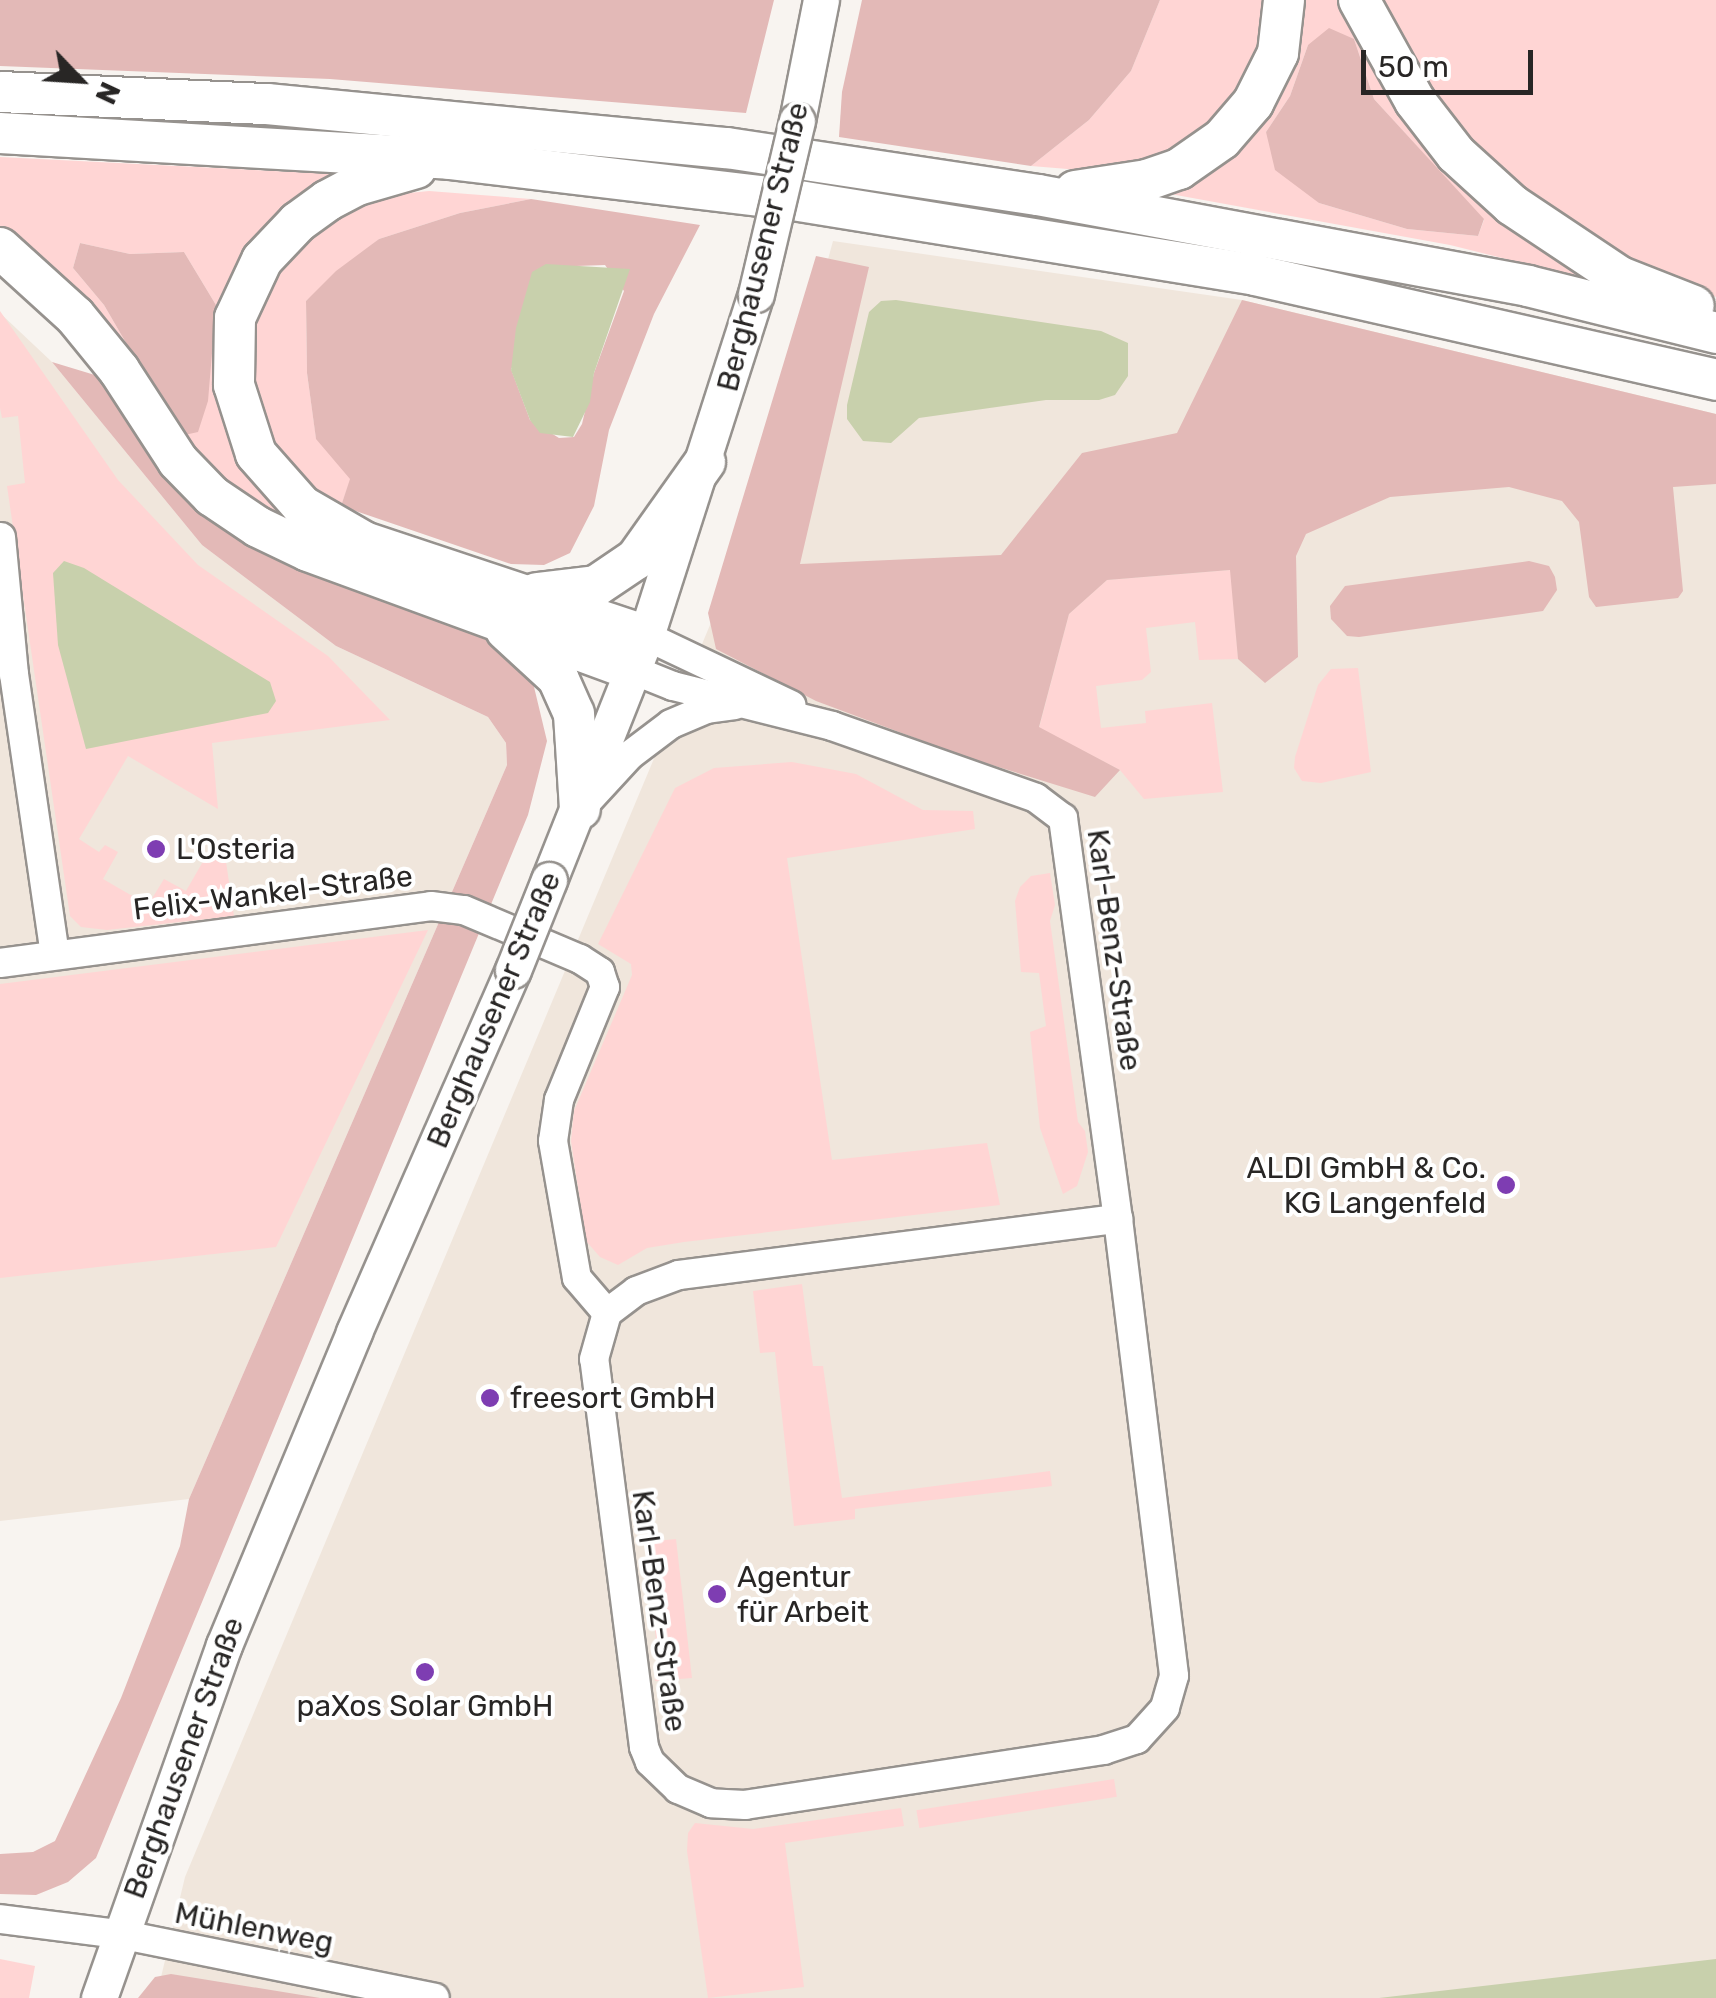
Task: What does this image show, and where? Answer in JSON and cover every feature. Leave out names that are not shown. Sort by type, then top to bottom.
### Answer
[{"type":"highway","points":[[1038,195],[1148,180],[1180,168],[1222,139],[1253,102],[1278,53],[1284,0]]},
{"type":"highway","points":[[1359,0],[1415,101],[1456,154],[1512,205],[1620,277],[1716,315]]},
{"type":"highway","points":[[0,92],[266,104],[727,148],[1038,195],[1528,286],[1716,333]]},
{"type":"highway","points":[[0,133],[449,159],[793,200],[1255,276],[1716,380]]},
{"type":"highway","points":[[449,159],[357,185],[298,222],[262,260],[235,318],[234,385],[256,454],[302,506],[364,542],[507,606],[558,678],[574,714],[580,809]]},
{"type":"highway","points":[[0,248],[75,316],[119,370],[178,461],[212,496],[258,528],[308,551],[507,606],[640,653]]},
{"type":"highway","points":[[507,606],[608,580],[636,559],[705,462]]},
{"type":"main road","name":"Berghausener Straße","points":[[99,1998],[231,1627],[513,970],[640,653],[705,462],[756,294],[821,0]]},
{"type":"street","points":[[1,537],[14,674],[55,955]]},
{"type":"street","name":"Karl-Benz-Straße","points":[[640,653],[742,705],[832,726]]},
{"type":"street","name":"Karl-Benz-Straße","points":[[607,1312],[594,1359],[644,1747],[650,1762],[678,1789],[710,1803],[744,1805],[1104,1750],[1136,1738],[1164,1708],[1174,1676],[1118,1219],[1063,818],[1036,798],[640,653]]},
{"type":"street","name":"Karl-Benz-Straße","points":[[580,809],[630,755],[671,724],[707,709],[742,705]]},
{"type":"street","name":"Felix-Wankel-Straße","points":[[0,962],[432,906],[464,910],[580,959],[600,972],[606,987],[559,1100],[554,1142],[577,1278],[607,1312]]},
{"type":"street","points":[[607,1312],[636,1291],[679,1276],[1118,1219]]},
{"type":"street","name":"Mühlenweg","points":[[0,1918],[119,1934],[435,1998]]},
{"type":"shaded area","points":[[0,0],[774,0],[746,113],[330,79],[0,66]]},
{"type":"shaded area","points":[[862,0],[1160,0],[1131,71],[1089,120],[1031,166],[839,137],[842,92]]},
{"type":"shaded area","points":[[1160,0],[1275,0],[1271,32],[1239,103],[1152,165],[1092,171],[1031,166],[1089,120],[1131,71]]},
{"type":"shaded area","points":[[1299,0],[1345,0],[1361,32],[1614,286],[1450,245],[1154,191],[1178,184]],"holes":[[[1354,39],[1374,99],[1484,220],[1478,236],[1407,229],[1319,203],[1266,132],[1290,96],[1308,45]]]},
{"type":"shaded area","points":[[1379,0],[1716,0],[1716,297],[1650,272],[1587,236],[1524,189],[1471,137],[1438,96]]},
{"type":"shaded area","points":[[1329,28],[1354,39],[1374,99],[1484,219],[1478,236],[1407,229],[1319,203],[1275,170],[1266,132],[1290,96],[1308,45]]},
{"type":"shaded area","points":[[0,157],[352,175],[268,236],[231,410],[368,558],[226,495],[0,238]],"holes":[[[80,243],[130,254],[184,252],[216,305],[210,354],[180,436],[104,305],[73,268]]]},
{"type":"shaded area","points":[[429,191],[531,199],[460,213],[379,239],[306,301],[307,373],[316,438],[351,478],[341,506],[300,480],[274,447],[253,382],[256,312],[280,259],[316,225],[379,196]]},
{"type":"shaded area","points":[[531,199],[700,225],[654,314],[609,430],[594,506],[570,553],[544,565],[511,564],[341,506],[350,479],[316,439],[307,373],[306,301],[336,271],[379,239],[460,213]],"holes":[[[605,265],[624,291],[594,373],[582,424],[574,437],[559,438],[530,420],[511,369],[576,266]]]},
{"type":"shaded area","points":[[833,241],[1242,300],[1716,414],[1716,1998],[156,1998],[185,1877],[762,501]]},
{"type":"shaded area","points":[[80,243],[130,254],[184,252],[216,305],[208,401],[198,432],[180,436],[104,305],[73,268]]},
{"type":"shaded area","points":[[816,256],[869,267],[800,564],[1001,555],[1082,453],[1177,433],[1242,300],[1716,414],[1716,484],[1673,487],[1683,591],[1678,598],[1596,607],[1589,597],[1579,522],[1562,501],[1509,487],[1390,497],[1306,534],[1296,556],[1298,657],[1265,683],[1238,659],[1230,570],[1107,580],[1069,614],[1039,727],[1120,770],[1095,797],[966,757],[816,701],[716,649],[708,613]]},
{"type":"shaded area","points":[[546,264],[630,269],[594,373],[590,402],[573,437],[540,433],[530,420],[511,370],[516,328],[532,272]]},
{"type":"shaded area","points":[[896,300],[1101,331],[1128,343],[1128,376],[1115,395],[1099,400],[1046,400],[919,418],[891,443],[863,441],[847,419],[847,405],[869,312],[881,301]]},
{"type":"shaded area","points":[[0,311],[118,480],[198,565],[328,656],[390,720],[212,743],[218,809],[128,756],[79,839],[99,852],[105,845],[118,852],[103,879],[148,905],[164,879],[186,891],[205,858],[225,855],[234,916],[107,930],[81,927],[70,916],[7,486],[25,483],[18,416],[2,418],[0,408]]},
{"type":"shaded area","points":[[0,313],[52,362],[202,545],[336,646],[488,717],[506,743],[507,765],[189,1499],[0,1521]]},
{"type":"shaded area","points":[[52,362],[108,379],[167,463],[471,623],[529,666],[547,741],[528,815],[96,1858],[68,1882],[36,1895],[0,1894],[0,1854],[33,1852],[55,1841],[121,1698],[180,1546],[189,1499],[507,765],[506,743],[488,717],[336,646],[202,545]]},
{"type":"shaded area","points":[[64,561],[84,568],[270,682],[276,701],[268,713],[86,749],[58,645],[53,573]]},
{"type":"shaded area","points":[[1529,561],[1549,566],[1555,577],[1557,590],[1543,611],[1359,637],[1347,636],[1331,619],[1330,606],[1345,586]]},
{"type":"shaded area","points":[[1231,570],[1238,659],[1199,660],[1195,622],[1146,628],[1151,672],[1142,680],[1096,686],[1101,728],[1146,723],[1145,711],[1212,703],[1223,792],[1144,799],[1120,770],[1039,728],[1069,614],[1107,580]]},
{"type":"shaded area","points":[[1358,668],[1371,772],[1321,783],[1302,781],[1294,768],[1295,757],[1318,685],[1331,669]]},
{"type":"shaded area","points":[[792,762],[856,774],[923,810],[973,811],[975,829],[787,858],[832,1160],[987,1143],[1000,1205],[684,1242],[647,1248],[618,1265],[600,1257],[586,1241],[571,1141],[574,1111],[632,975],[631,964],[598,944],[675,788],[714,768]]},
{"type":"shaded area","points":[[1050,873],[1055,905],[1050,921],[1078,1122],[1085,1131],[1088,1152],[1077,1186],[1063,1194],[1040,1128],[1030,1032],[1046,1026],[1039,973],[1021,972],[1015,901],[1020,887],[1031,876]]},
{"type":"shaded area","points":[[428,930],[276,1247],[0,1278],[0,984]]},
{"type":"shaded area","points":[[802,1284],[813,1366],[823,1366],[842,1498],[1050,1471],[1052,1486],[855,1509],[855,1519],[794,1526],[775,1352],[760,1353],[753,1291]]},
{"type":"shaded area","points":[[676,1539],[692,1678],[655,1681],[659,1666],[645,1542]]},
{"type":"shaded area","points":[[1114,1779],[1117,1797],[919,1828],[916,1810]]},
{"type":"shaded area","points":[[901,1808],[904,1826],[785,1843],[804,1987],[708,1998],[687,1851],[688,1833],[695,1823],[753,1829]]},
{"type":"shaded area","points":[[0,1959],[35,1966],[29,1998],[0,1998]]},
{"type":"shaded area","points":[[1716,1959],[1716,1998],[1379,1998]]},
{"type":"shaded area","points":[[171,1974],[320,1998],[138,1998],[155,1977]]},
{"type":"place","name":"L'Osteria","points":[[156,849]]},
{"type":"place","name":"ALDI GmbH & Co. KG Langenfeld","points":[[1506,1185]]},
{"type":"place","name":"freesort GmbH","points":[[490,1398]]},
{"type":"place","name":"Agentur für Arbeit","points":[[717,1594]]},
{"type":"place","name":"paXos Solar GmbH","points":[[425,1672]]}]
